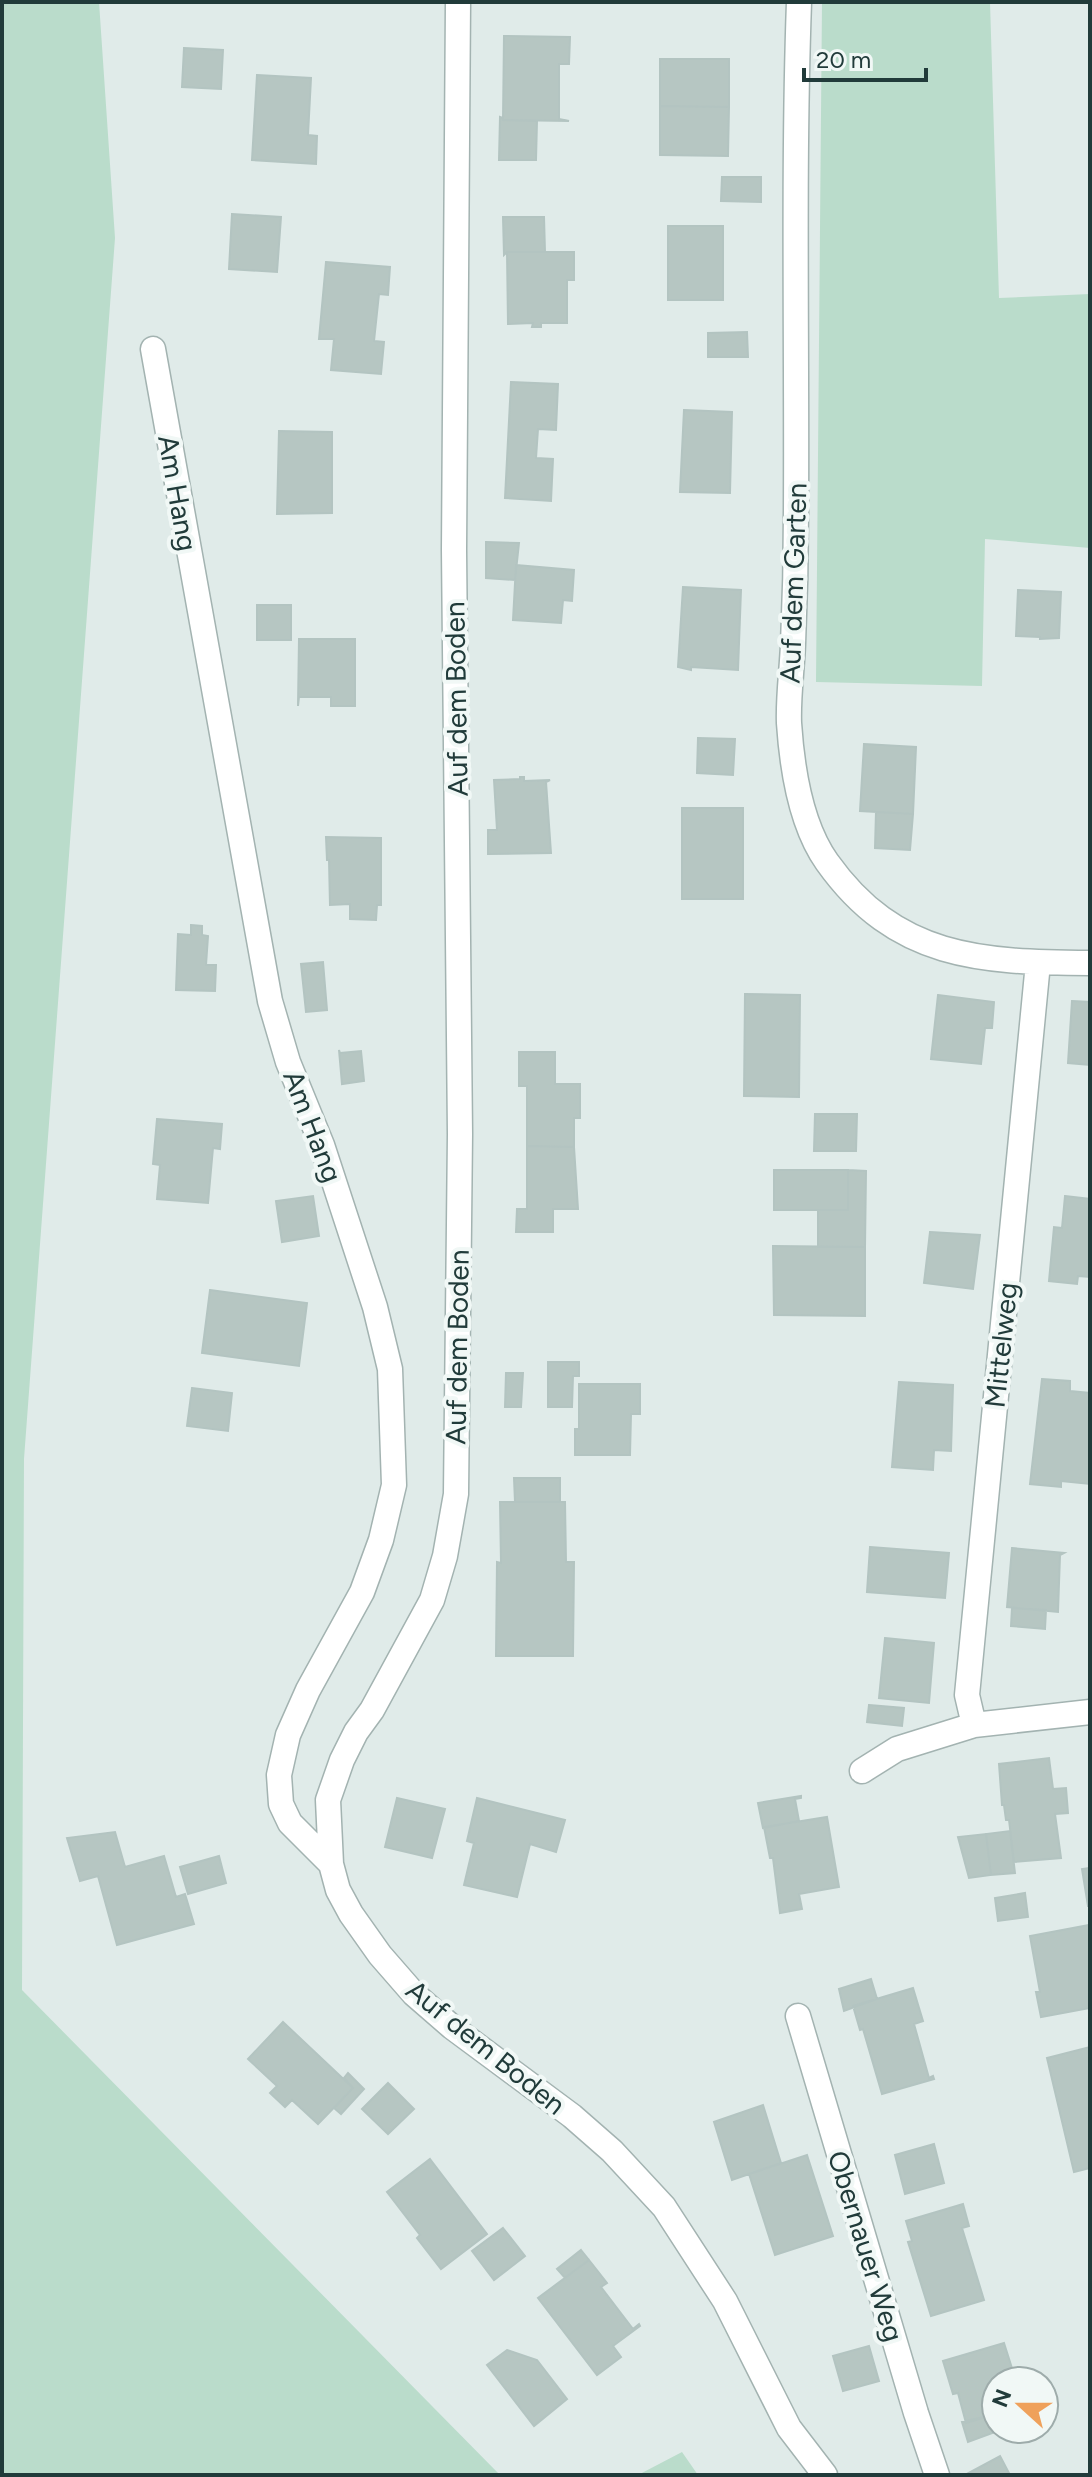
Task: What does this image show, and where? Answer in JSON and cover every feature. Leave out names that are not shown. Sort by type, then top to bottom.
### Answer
[{"type":"street","points":[[446,2],[457,45]]},
{"type":"street","name":"Auf dem Boden","points":[[458,2],[454,550],[460,1134],[456,1494],[445,1556],[432,1600],[372,1710],[356,1732],[328,1800],[331,1864],[338,1890],[351,1914],[380,1955],[414,1994],[452,2027],[592,2133],[664,2207],[725,2301],[789,2428],[825,2475]]},
{"type":"street","name":"Auf dem Garten","points":[[799,2],[795,102],[796,584],[789,721],[796,783],[811,831],[825,859],[853,895],[919,942],[963,955],[1038,963],[1090,963]]},
{"type":"street","name":"Am Hang","points":[[153,349],[270,1001],[288,1062],[322,1145],[375,1307],[390,1369],[394,1485],[381,1540],[362,1592],[314,1678],[288,1735],[279,1775],[281,1804],[290,1823],[331,1864]]},
{"type":"street","name":"Mittelweg","points":[[974,1725],[967,1695],[1038,963]]},
{"type":"street","points":[[862,1771],[897,1749],[974,1725],[1090,1712]]},
{"type":"street","name":"Obernauer Weg","points":[[798,2016],[937,2475]]},
{"type":"green space","points":[[2,2],[99,2],[115,238],[24,1459],[22,1990],[500,2475],[2,2475]]},
{"type":"green space","points":[[822,2],[990,2],[999,298],[1090,294],[1090,548],[985,539],[982,686],[816,682]]},
{"type":"green space","points":[[682,2452],[698,2475],[638,2475]]},
{"type":"building","points":[[504,36],[570,37],[569,64],[559,64],[559,119],[569,121],[503,120]]},
{"type":"building","points":[[184,48],[223,50],[221,89],[182,87]]},
{"type":"building","points":[[660,59],[729,59],[729,107],[660,106]]},
{"type":"building","points":[[257,75],[311,78],[308,135],[317,136],[316,164],[252,160]]},
{"type":"building","points":[[660,106],[729,107],[728,156],[660,155]]},
{"type":"building","points":[[500,117],[503,120],[537,121],[536,160],[499,160]]},
{"type":"building","points":[[722,177],[761,177],[761,202],[721,201]]},
{"type":"building","points":[[232,214],[281,217],[277,272],[229,269]]},
{"type":"building","points":[[503,217],[544,217],[545,252],[507,252],[504,255]]},
{"type":"building","points":[[668,226],[723,226],[723,300],[668,300]]},
{"type":"building","points":[[507,252],[574,252],[574,280],[567,280],[567,323],[541,323],[541,327],[532,327],[533,323],[508,324]]},
{"type":"building","points":[[326,262],[390,267],[388,295],[379,294],[374,341],[384,342],[381,374],[331,370],[334,339],[319,339]]},
{"type":"building","points":[[747,332],[748,357],[708,357],[708,333]]},
{"type":"building","points":[[511,382],[558,384],[556,430],[538,429],[536,458],[553,459],[551,501],[505,498]]},
{"type":"building","points":[[684,410],[732,412],[730,493],[680,492]]},
{"type":"building","points":[[279,431],[332,432],[332,513],[277,514]]},
{"type":"building","points":[[486,542],[519,543],[515,580],[486,578]]},
{"type":"building","points":[[516,565],[574,570],[572,601],[563,600],[561,623],[513,620]]},
{"type":"building","points":[[683,587],[741,590],[738,670],[678,667]]},
{"type":"building","points":[[1018,590],[1061,592],[1059,638],[1016,636]]},
{"type":"building","points":[[257,605],[291,605],[291,640],[257,640]]},
{"type":"building","points":[[299,639],[355,639],[355,706],[331,706],[331,697],[299,697],[298,706]]},
{"type":"building","points":[[698,738],[735,739],[733,775],[697,773]]},
{"type":"building","points":[[864,744],[916,747],[913,814],[860,811]]},
{"type":"building","points":[[524,777],[524,781],[550,780],[546,782],[551,853],[488,854],[488,830],[497,830],[494,780]]},
{"type":"building","points":[[682,808],[743,808],[743,899],[682,899]]},
{"type":"building","points":[[876,812],[913,814],[910,850],[875,848]]},
{"type":"building","points":[[326,837],[381,838],[381,905],[377,905],[376,920],[350,919],[350,904],[330,905]]},
{"type":"building","points":[[191,925],[202,926],[202,935],[208,936],[206,965],[216,965],[215,991],[176,990],[178,934],[191,935]]},
{"type":"building","points":[[323,962],[327,1010],[306,1012],[301,964]]},
{"type":"building","points":[[745,994],[800,995],[799,1097],[744,1096]]},
{"type":"building","points":[[938,995],[994,1002],[992,1028],[985,1028],[981,1064],[931,1059]]},
{"type":"building","points":[[1072,1001],[1090,1002],[1090,1065],[1068,1063]]},
{"type":"building","points":[[339,1050],[340,1053],[361,1051],[364,1081],[342,1084]]},
{"type":"building","points":[[519,1052],[555,1052],[555,1084],[580,1084],[580,1118],[574,1118],[574,1147],[527,1146],[527,1086],[519,1086]]},
{"type":"building","points":[[815,1114],[857,1114],[856,1151],[814,1151]]},
{"type":"building","points":[[157,1119],[222,1124],[220,1149],[213,1148],[208,1203],[157,1199],[160,1165],[153,1164]]},
{"type":"building","points":[[527,1146],[574,1147],[578,1209],[553,1209],[553,1232],[516,1232],[517,1209],[527,1209]]},
{"type":"building","points":[[774,1170],[848,1170],[848,1210],[774,1210]]},
{"type":"building","points":[[848,1170],[866,1171],[865,1247],[818,1247],[818,1210],[848,1210]]},
{"type":"building","points":[[313,1196],[319,1236],[282,1242],[276,1201]]},
{"type":"building","points":[[1065,1196],[1090,1199],[1090,1277],[1078,1276],[1077,1284],[1049,1281],[1054,1227],[1062,1228]]},
{"type":"building","points":[[930,1232],[980,1235],[973,1289],[924,1283]]},
{"type":"building","points":[[773,1246],[865,1247],[865,1316],[774,1315]]},
{"type":"building","points":[[210,1290],[307,1303],[299,1366],[202,1353]]},
{"type":"building","points":[[548,1362],[579,1362],[579,1376],[573,1376],[572,1407],[548,1407]]},
{"type":"building","points":[[506,1373],[523,1373],[521,1407],[505,1407]]},
{"type":"building","points":[[1042,1379],[1070,1381],[1070,1391],[1090,1393],[1090,1484],[1061,1481],[1061,1487],[1030,1484]]},
{"type":"building","points":[[899,1382],[953,1385],[951,1451],[934,1450],[933,1470],[892,1467]]},
{"type":"building","points":[[579,1384],[640,1384],[640,1414],[631,1414],[630,1455],[575,1455],[575,1429],[579,1429]]},
{"type":"building","points":[[192,1388],[232,1393],[228,1431],[187,1426]]},
{"type":"building","points":[[514,1478],[560,1478],[560,1502],[515,1502]]},
{"type":"building","points":[[500,1502],[565,1502],[566,1562],[574,1562],[573,1656],[496,1656],[497,1562],[501,1563]]},
{"type":"building","points":[[870,1547],[949,1553],[945,1598],[867,1592]]},
{"type":"building","points":[[1012,1548],[1064,1553],[1060,1555],[1058,1612],[1007,1607]]},
{"type":"building","points":[[1012,1608],[1046,1610],[1045,1629],[1011,1626]]},
{"type":"building","points":[[885,1638],[934,1643],[929,1703],[879,1698]]},
{"type":"building","points":[[869,1705],[904,1708],[902,1726],[867,1722]]},
{"type":"building","points":[[1049,1758],[1053,1789],[1066,1788],[1068,1813],[1055,1814],[1061,1858],[1014,1862],[1009,1820],[1006,1820],[1002,1805],[999,1764]]},
{"type":"building","points":[[801,1796],[795,1799],[799,1821],[763,1828],[758,1803]]},
{"type":"building","points":[[397,1798],[445,1809],[432,1858],[385,1847]]},
{"type":"building","points":[[477,1798],[565,1820],[556,1852],[530,1844],[517,1897],[464,1885],[474,1843],[467,1841]]},
{"type":"building","points":[[827,1817],[839,1887],[799,1894],[802,1909],[780,1913],[773,1858],[770,1858],[764,1827]]},
{"type":"building","points":[[1010,1831],[1015,1873],[991,1875],[986,1834]]},
{"type":"building","points":[[115,1832],[125,1867],[164,1856],[176,1897],[185,1894],[194,1924],[117,1945],[98,1876],[80,1881],[67,1838]]},
{"type":"building","points":[[986,1834],[991,1875],[969,1878],[958,1837]]},
{"type":"building","points":[[219,1856],[226,1883],[188,1894],[180,1867]]},
{"type":"building","points":[[1090,1868],[1090,1906],[1088,1906],[1082,1869]]},
{"type":"building","points":[[1025,1893],[1028,1917],[998,1921],[995,1898]]},
{"type":"building","points":[[1089,1925],[1090,2008],[1041,2017],[1030,1936]]},
{"type":"building","points":[[871,1979],[877,1999],[844,2011],[839,1989]]},
{"type":"building","points":[[913,1988],[923,2021],[914,2024],[929,2078],[933,2076],[934,2079],[882,2094],[853,2006]]},
{"type":"building","points":[[283,2022],[353,2088],[318,2124],[292,2100],[285,2107],[270,2093],[277,2086],[248,2059]]},
{"type":"building","points":[[1090,2047],[1090,2168],[1074,2172],[1047,2058]]},
{"type":"building","points":[[348,2073],[364,2089],[341,2114],[334,2108],[353,2088],[344,2078]]},
{"type":"building","points":[[388,2083],[414,2109],[388,2134],[362,2109]]},
{"type":"building","points":[[763,2105],[781,2163],[732,2180],[714,2122]]},
{"type":"building","points":[[934,2144],[944,2183],[905,2194],[895,2155]]},
{"type":"building","points":[[807,2155],[833,2236],[775,2255],[749,2174]]},
{"type":"building","points":[[430,2159],[487,2234],[441,2269],[387,2192]]},
{"type":"building","points":[[963,2204],[969,2226],[962,2228],[984,2300],[931,2316],[908,2242],[912,2241],[906,2221]]},
{"type":"building","points":[[503,2228],[525,2256],[494,2280],[472,2251]]},
{"type":"building","points":[[581,2250],[589,2260],[565,2278],[557,2269]]},
{"type":"building","points":[[589,2260],[607,2283],[601,2287],[633,2329],[640,2326],[613,2346],[621,2357],[597,2375],[538,2298]]},
{"type":"building","points":[[1004,2343],[1011,2365],[980,2365],[980,2419],[966,2423],[958,2393],[953,2394],[943,2361]]},
{"type":"building","points":[[869,2346],[879,2381],[843,2391],[833,2356]]},
{"type":"building","points":[[507,2350],[537,2360],[567,2399],[534,2426],[487,2365]]},
{"type":"building","points":[[980,2418],[980,2438],[968,2442],[962,2422]]},
{"type":"building","points":[[1000,2456],[1010,2475],[965,2475]]}]
